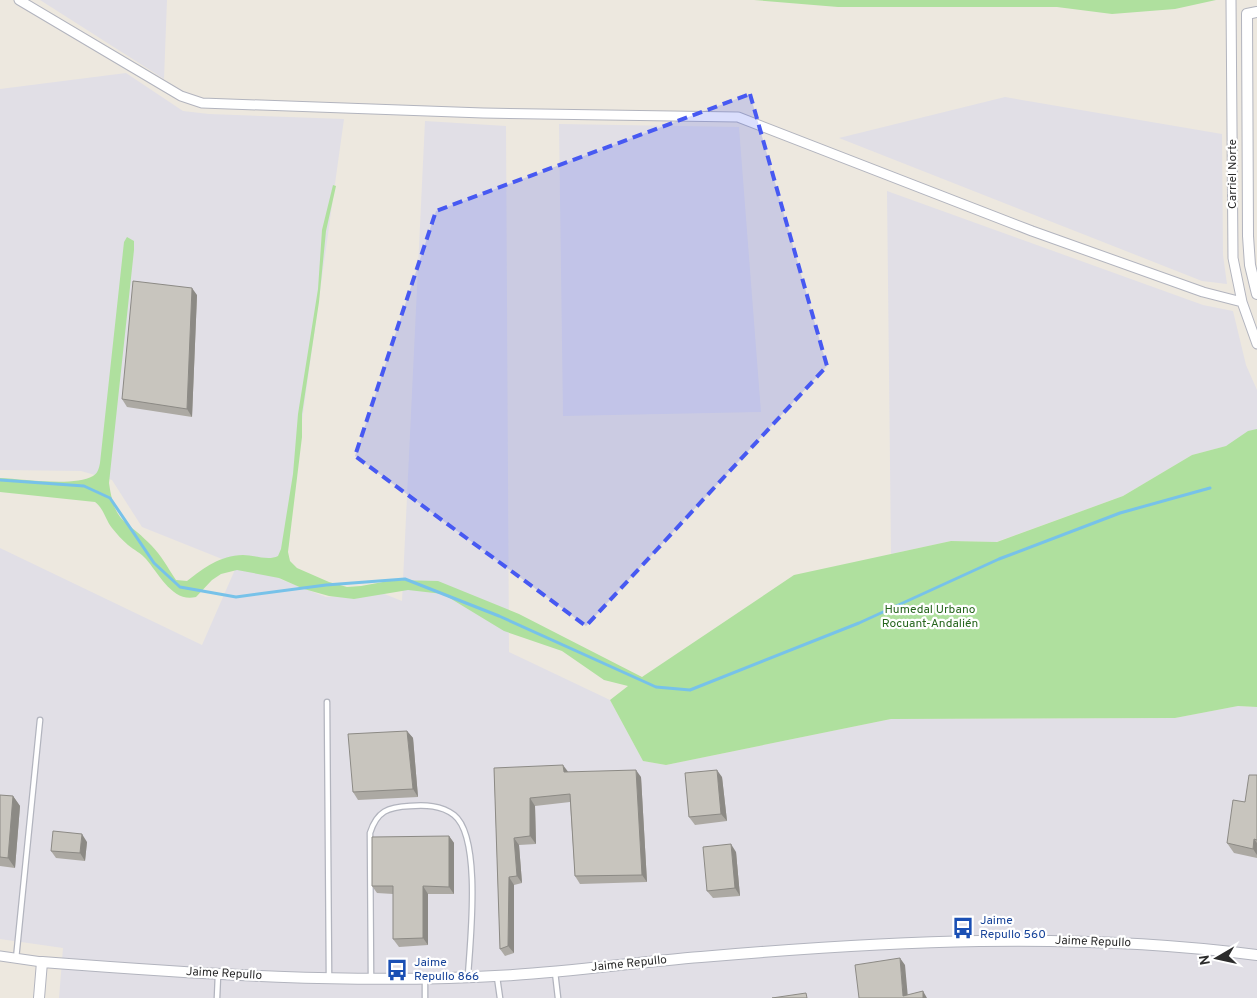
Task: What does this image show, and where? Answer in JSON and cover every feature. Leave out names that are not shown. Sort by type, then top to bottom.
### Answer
[{"type":"street","points":[[19,0],[181,96],[202,103],[473,113],[738,117],[1032,230],[1203,292],[1242,302]]},
{"type":"street","name":"Carriel Norte","points":[[1231,0],[1233,258],[1242,302],[1257,344]]},
{"type":"street","points":[[1231,18],[1252,13]]},
{"type":"street","name":"Carriel Norte","points":[[1252,13],[1248,236],[1250,265],[1257,294]]},
{"type":"street","name":"Jaime Repullo","points":[[0,956],[42,962],[218,974],[329,979],[425,979],[555,972],[764,952],[951,942],[1100,941],[1174,946],[1257,955]]},
{"type":"street","points":[[39,998],[42,962]]},
{"type":"lane","points":[[327,702],[329,979]]},
{"type":"lane","points":[[16,959],[40,720]]},
{"type":"lane","points":[[371,979],[370,833],[374,820],[383,811],[393,807],[426,805],[442,809],[455,816],[466,834],[472,875],[468,977]]},
{"type":"lane","points":[[555,972],[558,998]]},
{"type":"lane","points":[[217,998],[218,974]]},
{"type":"lane","points":[[497,976],[500,998]]},
{"type":"lane","points":[[424,998],[425,979]]},
{"type":"highlighted area","points":[[750,94],[827,366],[586,626],[355,456],[436,211]]},
{"type":"shaded area","points":[[40,0],[167,0],[164,79]]},
{"type":"shaded area","points":[[126,73],[183,111],[209,114],[344,119],[280,579],[326,597],[382,593],[402,601],[425,121],[506,126],[509,652],[610,700],[643,761],[666,765],[891,719],[1175,718],[1238,706],[1257,707],[1257,998],[59,998],[63,948],[0,939],[0,548],[202,645],[237,565],[142,527],[112,480],[81,471],[0,470],[0,89]]},
{"type":"shaded area","points":[[1005,97],[1222,134],[1223,255],[1227,284],[1202,281],[839,138]]},
{"type":"shaded area","points":[[559,124],[739,127],[761,412],[563,416]]},
{"type":"shaded area","points":[[887,191],[1203,305],[1233,311],[1246,365],[1257,390],[1257,438],[1192,455],[1123,496],[996,542],[951,541],[891,554]]},
{"type":"green space","points":[[754,0],[1216,0],[1175,9],[1112,14],[1057,7],[838,7]]},
{"type":"green space","name":"Humedal Urbano Rocuant-Andalién","points":[[333,185],[336,186],[326,231],[319,302],[302,414],[302,437],[288,552],[290,561],[297,568],[329,582],[347,587],[394,580],[438,581],[519,614],[642,677],[794,575],[951,541],[997,542],[1123,496],[1192,455],[1226,446],[1248,431],[1257,429],[1257,707],[1238,706],[1175,718],[891,719],[666,765],[643,761],[610,700],[628,686],[604,680],[562,651],[504,631],[443,594],[408,590],[354,599],[329,596],[304,589],[279,578],[237,570],[221,574],[212,580],[196,597],[188,598],[180,596],[167,586],[144,557],[128,545],[112,528],[95,502],[0,492],[0,478],[48,482],[74,481],[93,476],[98,470],[124,242],[127,237],[134,241],[134,250],[109,483],[114,507],[122,520],[155,549],[176,580],[187,581],[219,560],[234,556],[243,555],[265,558],[278,556],[281,549],[293,474],[298,414],[318,289],[322,230]]},
{"type":"building","points":[[133,281],[192,288],[187,409],[122,399]]},
{"type":"building","points":[[407,731],[413,789],[353,792],[348,734]]},
{"type":"building","points":[[563,765],[564,772],[636,770],[642,875],[575,876],[570,794],[530,798],[530,836],[514,838],[517,876],[509,877],[508,946],[500,949],[494,768]]},
{"type":"building","points":[[717,770],[721,814],[689,817],[685,773]]},
{"type":"building","points":[[1249,775],[1257,775],[1257,840],[1254,839],[1253,849],[1227,843],[1233,800],[1245,802]]},
{"type":"building","points":[[0,795],[13,796],[8,858],[0,857]]},
{"type":"building","points":[[53,831],[82,834],[80,853],[51,851]]},
{"type":"building","points":[[449,836],[449,887],[423,886],[423,938],[393,939],[393,886],[372,886],[372,837]]},
{"type":"building","points":[[731,844],[735,888],[707,891],[703,847]]},
{"type":"building","points":[[900,958],[903,996],[923,991],[923,998],[859,998],[855,965]]},
{"type":"building","points":[[806,993],[807,998],[772,998]]},
{"type":"waterway","points":[[0,480],[84,486],[110,498],[154,563],[180,587],[236,597],[326,585],[405,579],[499,616],[656,687],[690,690],[859,623],[999,559],[1120,513],[1210,488]]},
{"type":"place","name":"Jaime Repullo 560","points":[[963,928]]},
{"type":"place","name":"Jaime Repullo 866","points":[[397,970]]}]
